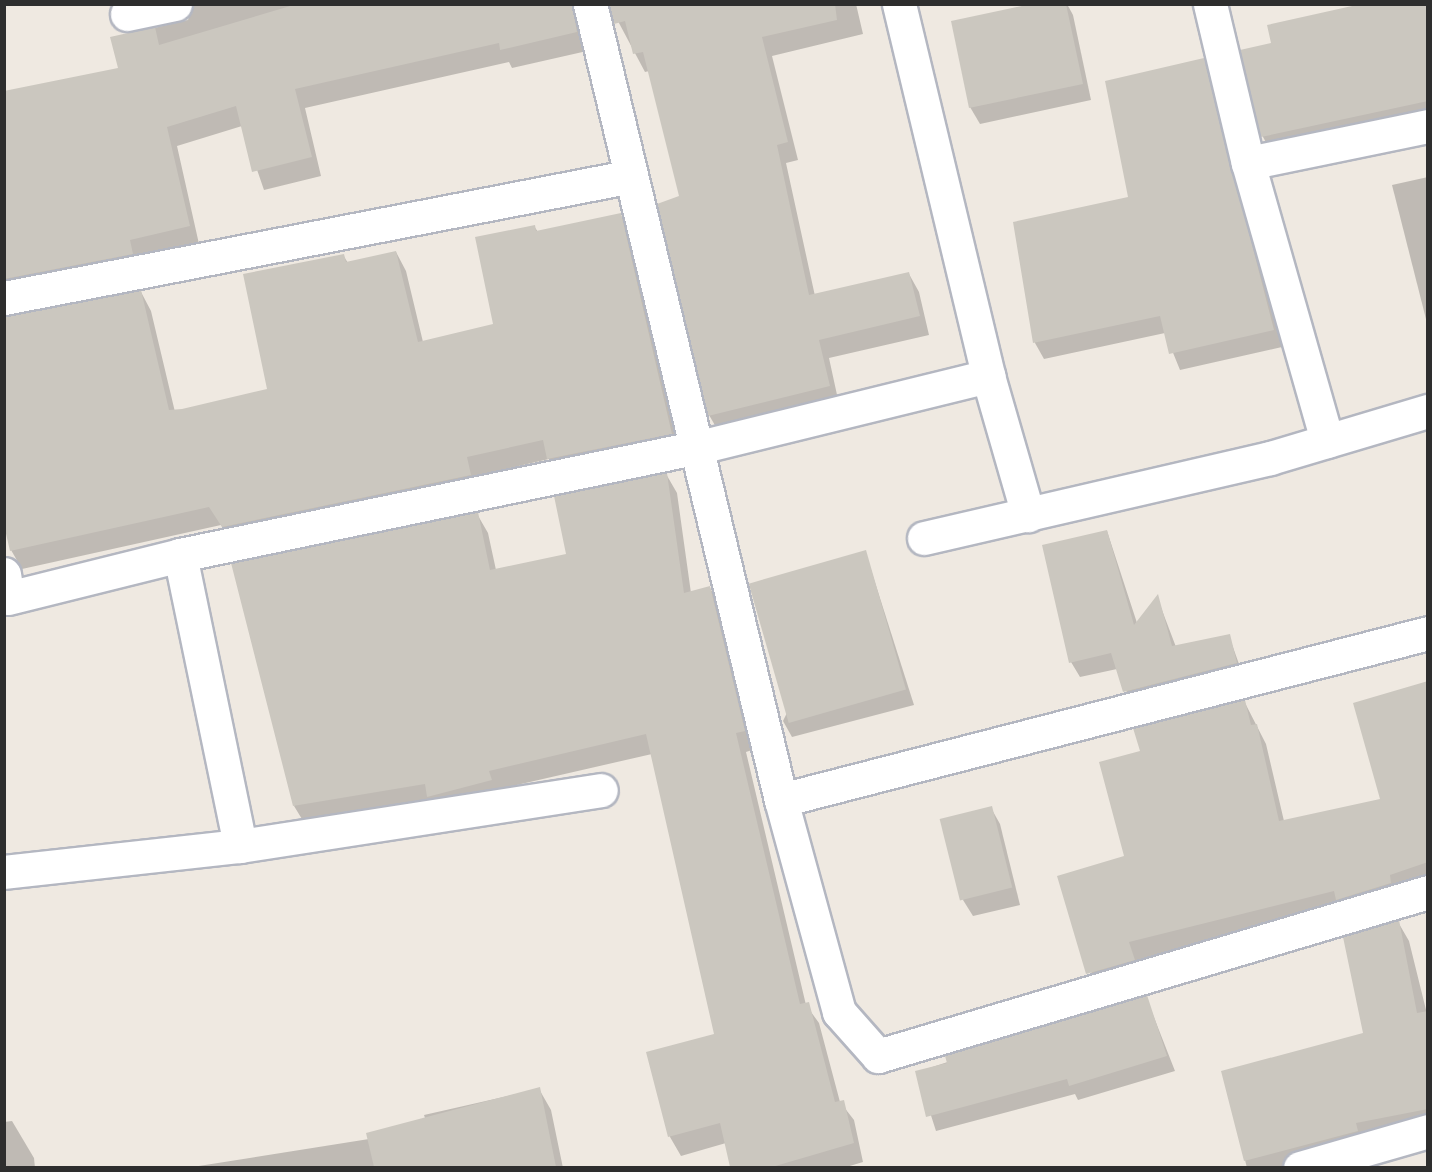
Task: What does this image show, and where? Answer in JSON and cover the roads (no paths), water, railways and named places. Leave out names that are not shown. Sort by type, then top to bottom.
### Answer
[{"type":"street","points":[[127,14],[175,4]]},
{"type":"street","points":[[590,4],[627,177],[699,447],[781,800],[839,1012],[878,1056],[1428,892]]},
{"type":"street","points":[[899,4],[988,376],[1028,514]]},
{"type":"street","points":[[1210,4],[1248,163],[1327,441]]},
{"type":"street","points":[[1248,163],[1428,126]]},
{"type":"street","points":[[4,298],[627,177]]},
{"type":"street","points":[[4,574],[8,598],[180,555],[699,447],[988,376]]},
{"type":"street","points":[[924,538],[1327,441],[1428,411]]},
{"type":"street","points":[[180,555],[240,846]]},
{"type":"street","points":[[781,800],[1428,633]]},
{"type":"street","points":[[4,872],[240,846],[601,790]]},
{"type":"street","points":[[1300,1167],[1428,1131]]}]
